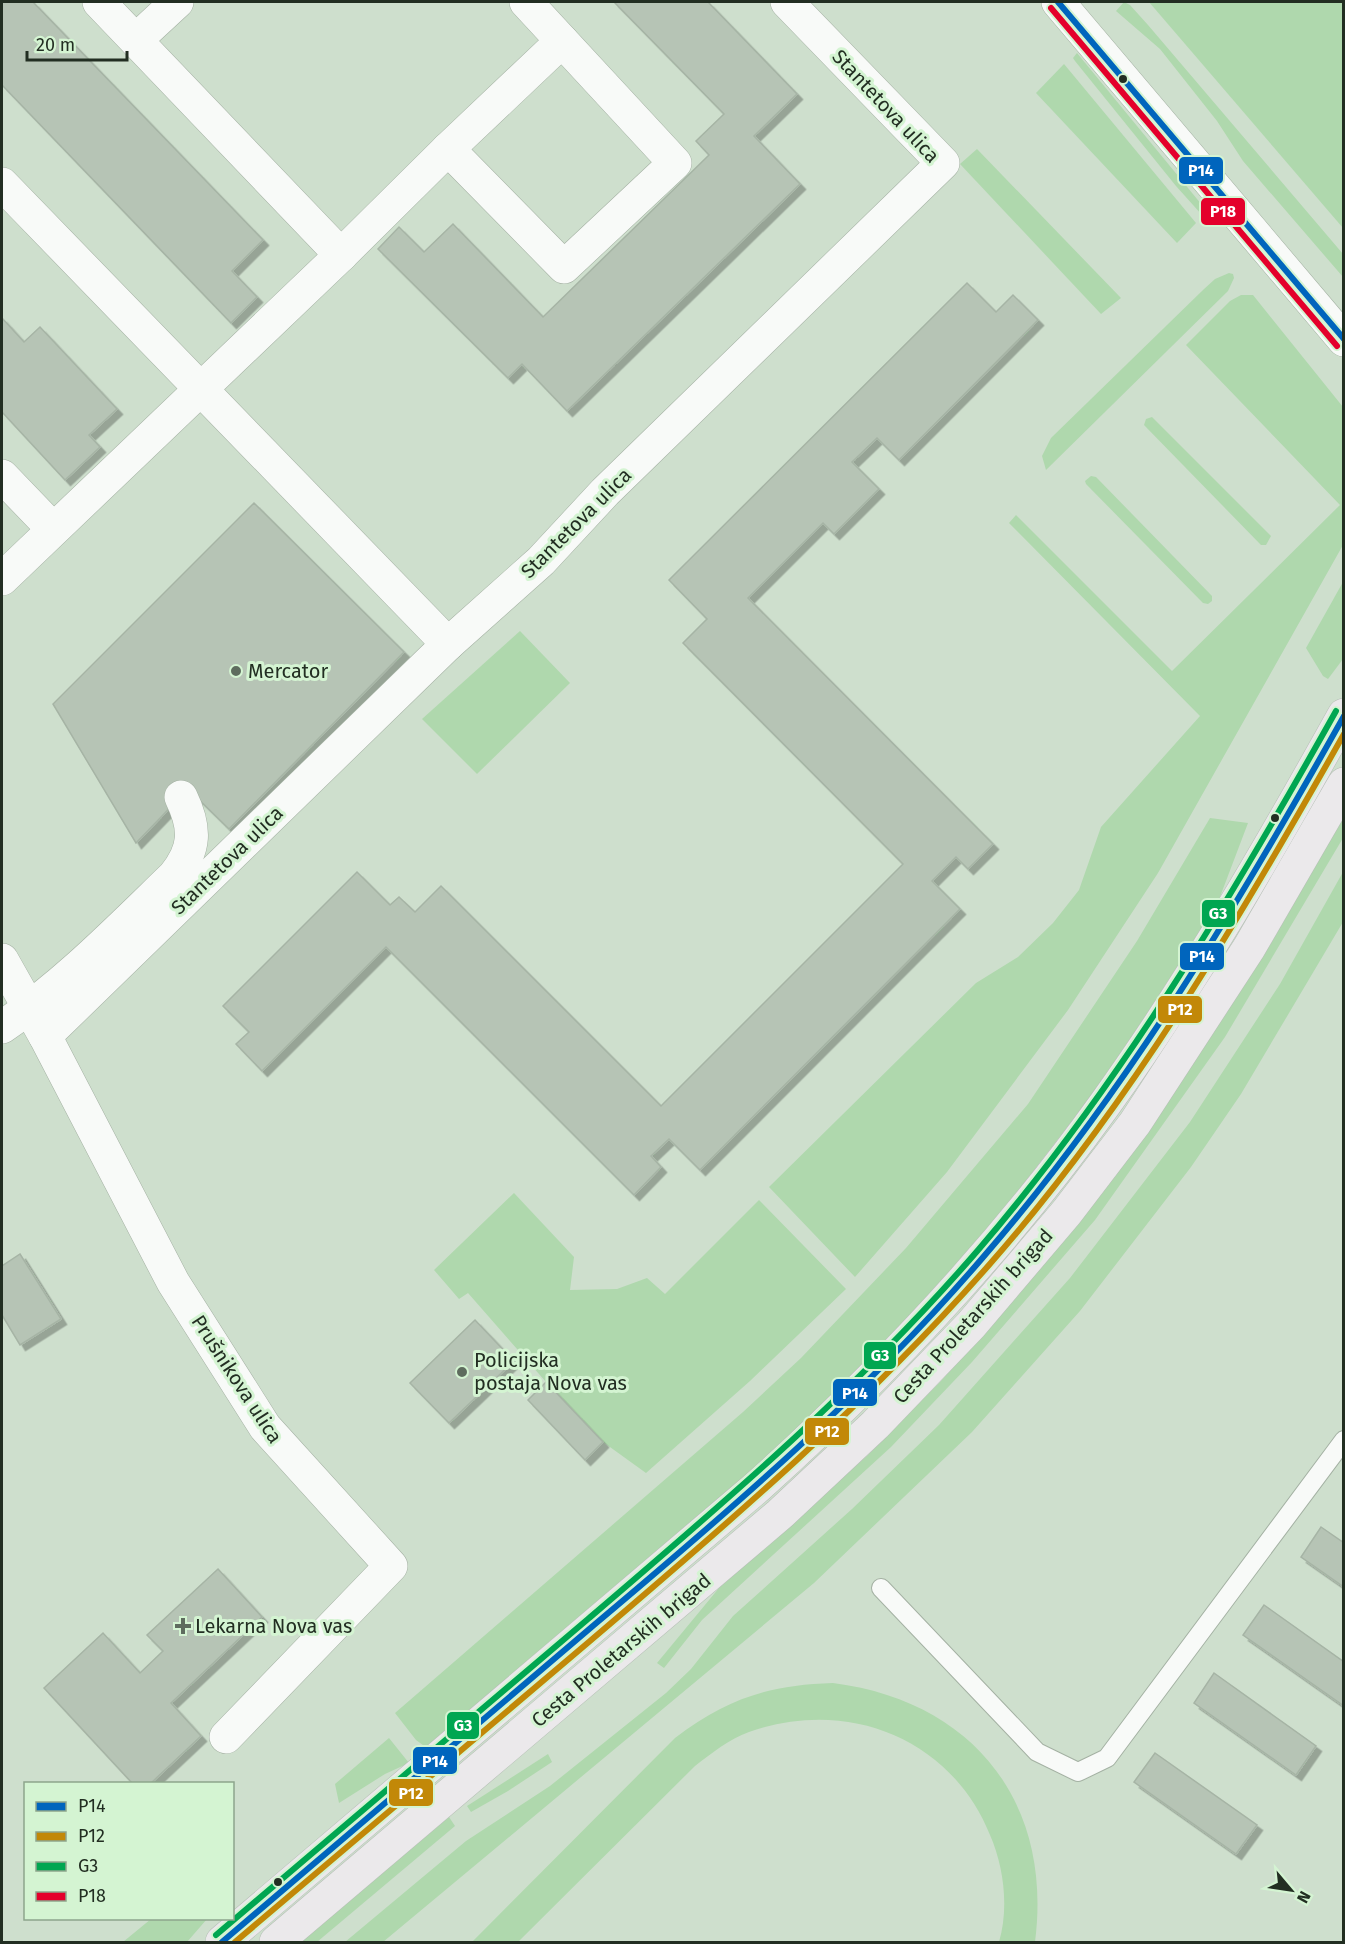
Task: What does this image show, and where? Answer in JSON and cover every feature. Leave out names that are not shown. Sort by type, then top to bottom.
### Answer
[{"type":"main road","name":"Cesta Proletarskih brigad","points":[[222,1942],[757,1487],[828,1423],[947,1301],[1039,1190],[1105,1104],[1173,1005],[1270,848],[1344,715]]},
{"type":"main road","name":"Cesta Proletarskih brigad","points":[[276,1942],[780,1514],[875,1425],[971,1325],[1067,1212],[1135,1123],[1250,948],[1344,784]]},
{"type":"street","points":[[99,2],[341,255]]},
{"type":"street","points":[[136,40],[177,2]]},
{"type":"street","points":[[448,149],[564,267],[675,164],[526,2]]},
{"type":"street","name":"Stantetova ulica","points":[[37,1022],[561,542],[605,492],[943,163],[787,2]]},
{"type":"street","points":[[1058,2],[1344,340]]},
{"type":"street","points":[[2,579],[562,41]]},
{"type":"street","points":[[2,184],[448,644]]},
{"type":"street","points":[[2,476],[53,529]]},
{"type":"street","points":[[2,1027],[37,1022],[91,955],[185,863],[191,848],[191,829],[188,813],[181,797]]},
{"type":"street","name":"Prušnikova ulica","points":[[2,960],[37,1022],[173,1282],[265,1426],[391,1566],[226,1737]]},
{"type":"lane","points":[[881,1588],[1037,1752],[1078,1772],[1107,1758],[1344,1440]]},
{"type":"green space","points":[[1124,2],[1130,5],[1148,25],[1343,254],[1343,277],[1243,161],[1217,121],[1160,49],[1116,11]]},
{"type":"green space","points":[[1149,2],[1343,2],[1343,228]]},
{"type":"green space","points":[[1077,53],[1211,216],[1211,225],[1176,186],[1075,61],[1073,58]]},
{"type":"green space","points":[[1064,64],[1196,223],[1177,243],[1036,93]]},
{"type":"green space","points":[[977,149],[1121,298],[1101,314],[960,164]]},
{"type":"green space","points":[[1229,273],[1233,274],[1234,278],[1228,291],[1046,470],[1042,456],[1051,438],[1203,290],[1215,279]]},
{"type":"green space","points":[[1241,295],[1253,295],[1343,407],[1343,545],[1158,873],[1068,1010],[947,1172],[855,1277],[769,1187],[976,983],[1018,957],[1053,923],[1079,890],[1101,827],[1200,716],[1009,523],[1016,515],[1172,671],[1340,505],[1186,345],[1230,301]]},
{"type":"green space","points":[[1152,417],[1271,536],[1266,545],[1261,545],[1144,425],[1146,419]]},
{"type":"green space","points":[[1091,476],[1096,477],[1212,596],[1212,601],[1208,604],[1203,603],[1086,484],[1085,481]]},
{"type":"green space","points":[[1343,582],[1343,659],[1328,679],[1323,676],[1306,648]]},
{"type":"green space","points":[[520,631],[570,683],[477,774],[422,719]]},
{"type":"green space","points":[[1210,818],[1248,823],[1215,910],[1108,1074],[1004,1209],[939,1285],[873,1356],[794,1434],[427,1748],[416,1740],[395,1713],[743,1412],[801,1358],[906,1248],[1028,1104],[1137,941]]},
{"type":"green space","points":[[1343,818],[1343,838],[1225,1037],[1095,1220],[972,1362],[891,1447],[702,1620],[664,1668],[657,1663],[719,1588],[868,1455],[941,1381],[1002,1313],[1172,1095],[1270,945]]},
{"type":"green space","points":[[1343,872],[1343,922],[1241,1094],[1191,1167],[1080,1311],[972,1432],[814,1583],[383,1942],[345,1942],[466,1841],[550,1786],[666,1693],[691,1669],[733,1616],[852,1509],[939,1425],[1070,1278],[1190,1122],[1280,984]]},
{"type":"green space","points":[[514,1193],[574,1257],[570,1290],[617,1289],[647,1278],[665,1294],[759,1200],[846,1289],[750,1381],[646,1473],[603,1442],[546,1382],[468,1293],[459,1299],[434,1270]]},
{"type":"green space","points":[[833,1683],[883,1694],[926,1711],[963,1736],[993,1767],[1016,1803],[1031,1845],[1037,1891],[1035,1942],[999,1942],[1004,1915],[1004,1888],[999,1860],[990,1835],[972,1801],[950,1773],[922,1751],[892,1734],[858,1724],[823,1720],[786,1722],[749,1732],[728,1742],[695,1766],[518,1942],[472,1942],[675,1738],[712,1713],[749,1697],[788,1687]]},
{"type":"green space","points":[[389,1738],[409,1763],[385,1774],[339,1803],[335,1784]]},
{"type":"green space","points":[[548,1754],[552,1762],[471,1812],[467,1806]]},
{"type":"green space","points":[[449,1817],[455,1826],[317,1942],[301,1942]]},
{"type":"green space","points":[[150,1920],[206,1920],[187,1942],[123,1942]]},
{"type":"building","points":[[2,2],[33,2],[263,240],[232,271],[257,297],[231,323],[2,85]]},
{"type":"building","points":[[614,2],[708,2],[797,94],[754,136],[800,184],[567,411],[522,364],[508,378],[378,249],[399,227],[424,252],[453,224],[543,317],[709,155],[696,141],[724,114]]},
{"type":"building","points":[[967,283],[996,312],[1013,295],[1038,320],[899,460],[877,438],[852,462],[879,489],[834,534],[823,523],[748,598],[993,844],[968,869],[956,857],[932,881],[960,909],[700,1170],[669,1139],[651,1156],[661,1167],[634,1195],[386,947],[262,1071],[236,1044],[249,1032],[223,1006],[357,872],[390,905],[399,897],[415,912],[441,886],[661,1106],[903,864],[683,643],[707,619],[669,580]]},
{"type":"building","points":[[2,318],[24,342],[40,327],[117,409],[89,435],[100,447],[65,480],[2,412]]},
{"type":"building","name":"Mercator","points":[[254,503],[404,652],[229,829],[188,789],[136,843],[53,704]]},
{"type":"building","points":[[20,1254],[61,1319],[20,1345],[2,1315],[2,1266]]},
{"type":"building","name":"Policijska postaja Nova vas","points":[[475,1320],[514,1361],[449,1423],[410,1383]]},
{"type":"building","points":[[546,1382],[603,1442],[585,1460],[528,1400]]},
{"type":"building","points":[[1321,1527],[1344,1543],[1344,1587],[1301,1557]]},
{"type":"building","points":[[218,1569],[262,1617],[171,1703],[201,1736],[152,1782],[131,1782],[44,1688],[103,1633],[140,1673],[163,1651],[147,1635]]},
{"type":"building","points":[[1264,1605],[1344,1662],[1344,1706],[1243,1635]]},
{"type":"building","points":[[1214,1673],[1316,1746],[1296,1775],[1194,1703]]},
{"type":"building","points":[[1155,1753],[1257,1825],[1236,1854],[1134,1782]]},
{"type":"transit line","name":"P14","points":[[1058,2],[1344,339]]},
{"type":"transit line","name":"P18","points":[[1051,8],[1337,346]]},
{"type":"transit line","name":"G3","points":[[234,1920],[741,1487],[840,1395],[934,1299],[1031,1187],[1126,1056],[1214,921],[1336,711]]},
{"type":"transit line","name":"P14","points":[[222,1942],[748,1493],[846,1402],[940,1305],[1037,1193],[1133,1062],[1221,926],[1344,716]]},
{"type":"transit line","name":"P12","points":[[235,1942],[746,1506],[895,1366],[989,1265],[1040,1204],[1136,1076],[1223,942],[1344,734]]},
{"type":"transit line","name":"G3","points":[[216,1935],[234,1920]]},
{"type":"place","name":"Mercator","points":[[236,671]]},
{"type":"place","name":"Policijska postaja Nova vas","points":[[462,1372]]},
{"type":"place","name":"Lekarna Nova vas","points":[[183,1626]]}]
